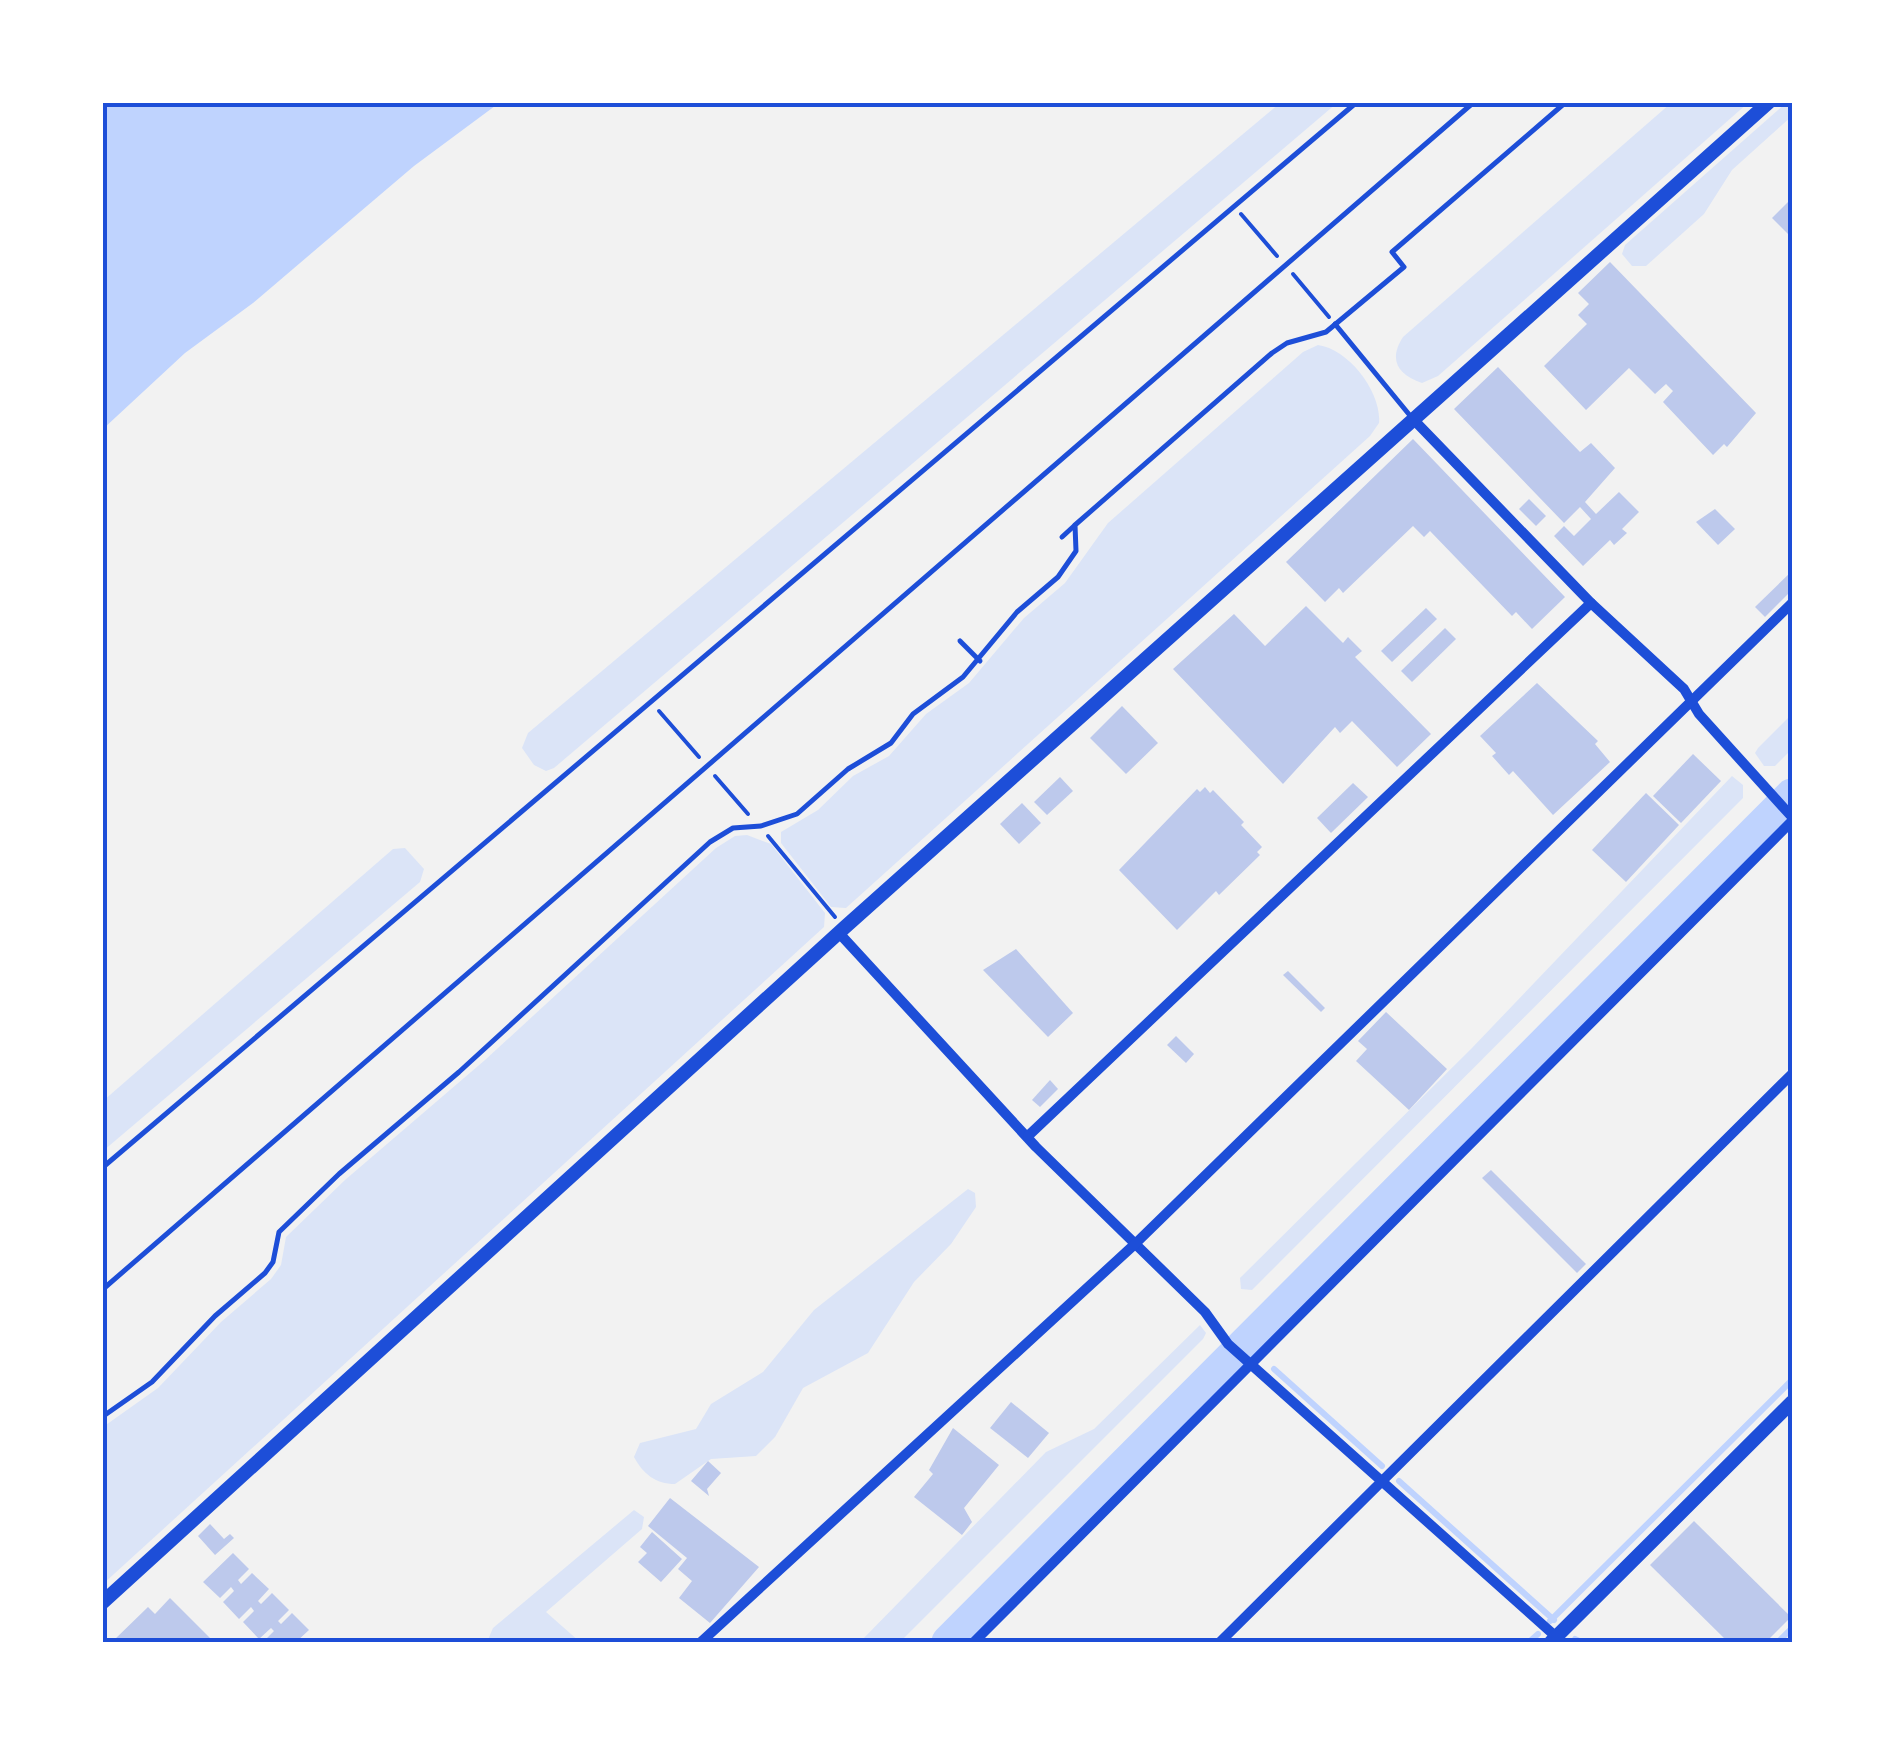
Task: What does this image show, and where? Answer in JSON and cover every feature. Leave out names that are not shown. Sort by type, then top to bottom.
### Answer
[{"type":"street","points":[[102,1604],[837,925],[1769,102]]},
{"type":"street","points":[[974,1642],[1792,818],[1684,689],[1592,603],[1412,418]]},
{"type":"street","points":[[1028,1136],[1592,603]]},
{"type":"street","points":[[701,1642],[1135,1244],[1792,603]]},
{"type":"street","points":[[837,925],[1028,1136],[1205,1312],[1228,1344],[1556,1641],[1792,1402]]},
{"type":"street","points":[[1220,1642],[1792,1074]]},
{"type":"lane","points":[[102,1168],[1357,102]]},
{"type":"lane","points":[[102,1290],[1474,102]]},
{"type":"lane","points":[[1062,537],[1272,352],[1335,324],[1404,267],[1392,252],[1566,102]]},
{"type":"lane","points":[[1335,324],[1412,418]]},
{"type":"lane","points":[[102,1417],[152,1382],[215,1316],[265,1272],[273,1262],[279,1232],[359,1156],[459,1072],[720,833],[780,822],[813,803],[848,769],[884,749],[913,714],[980,660],[1018,612],[1070,564],[1076,551],[1074,526]]},
{"type":"lane","points":[[960,641],[980,660]]},
{"type":"path","points":[[1248,221],[1281,260]]},
{"type":"path","points":[[1290,270],[1335,324]]},
{"type":"path","points":[[657,708],[702,761]]},
{"type":"path","points":[[711,772],[837,925]]},
{"type":"shaded area","points":[[1280,103],[1337,103],[554,768],[546,771],[534,765],[522,748],[528,733]]},
{"type":"shaded area","points":[[1671,103],[1748,103],[1438,376],[1422,383],[1401,371],[1396,353],[1403,337]]},
{"type":"shaded area","points":[[1786,103],[1792,103],[1792,116],[1732,170],[1704,214],[1646,266],[1632,266],[1622,254],[1625,245]]},
{"type":"shaded area","points":[[1318,345],[1341,355],[1369,386],[1379,411],[1379,423],[1370,436],[846,908],[831,907],[781,843],[781,832],[818,810],[853,776],[889,756],[926,714],[969,683],[1024,618],[1065,583],[1108,523],[1303,352]]},
{"type":"shaded area","points":[[1792,714],[1792,749],[1775,766],[1764,766],[1755,753]]},
{"type":"shaded area","points":[[1732,776],[1743,785],[1743,798],[1252,1290],[1241,1289],[1240,1278],[1471,1049]]},
{"type":"shaded area","points":[[747,835],[771,844],[825,913],[824,927],[103,1584],[103,1427],[158,1388],[221,1322],[271,1279],[281,1265],[286,1237],[345,1180],[485,1060],[716,848],[735,836]]},
{"type":"shaded area","points":[[405,848],[424,869],[420,882],[103,1151],[103,1101],[393,849]]},
{"type":"shaded area","points":[[968,1189],[975,1193],[976,1207],[951,1244],[914,1282],[868,1353],[803,1388],[775,1437],[756,1456],[711,1459],[675,1484],[656,1480],[642,1468],[634,1457],[640,1443],[696,1429],[711,1404],[763,1372],[814,1310]]},
{"type":"shaded area","points":[[1200,1325],[1206,1333],[1203,1339],[900,1642],[860,1642],[1046,1452],[1094,1429]]},
{"type":"shaded area","points":[[634,1510],[644,1517],[642,1529],[546,1612],[580,1642],[487,1642],[493,1628]]},
{"type":"water","points":[[103,102],[499,103],[414,166],[253,303],[185,353],[103,429]]},
{"type":"building","points":[[1790,200],[1792,230],[1788,234],[1772,218]]},
{"type":"building","points":[[1610,262],[1756,413],[1727,447],[1724,444],[1713,455],[1663,402],[1673,391],[1666,384],[1655,394],[1629,368],[1586,410],[1544,366],[1587,324],[1578,315],[1589,304],[1578,293]]},
{"type":"building","points":[[1498,367],[1580,452],[1591,443],[1615,468],[1585,502],[1596,514],[1619,492],[1639,512],[1622,529],[1627,533],[1614,545],[1610,540],[1583,566],[1554,536],[1564,526],[1574,536],[1591,519],[1580,507],[1564,523],[1454,409]]},
{"type":"building","points":[[1413,439],[1565,597],[1532,629],[1516,612],[1512,616],[1430,531],[1424,537],[1413,526],[1343,593],[1339,588],[1325,602],[1286,562]]},
{"type":"building","points":[[1529,499],[1546,516],[1536,526],[1519,509]]},
{"type":"building","points":[[1715,509],[1735,529],[1718,545],[1696,522]]},
{"type":"building","points":[[1792,571],[1792,590],[1765,617],[1755,607]]},
{"type":"building","points":[[1306,606],[1343,643],[1348,637],[1362,651],[1355,657],[1431,734],[1397,767],[1352,721],[1340,733],[1335,727],[1283,784],[1173,669],[1234,614],[1265,646]]},
{"type":"building","points":[[1426,608],[1437,619],[1392,662],[1381,651]]},
{"type":"building","points":[[1445,628],[1456,639],[1412,682],[1401,671]]},
{"type":"building","points":[[1537,683],[1598,741],[1595,744],[1610,762],[1553,815],[1513,771],[1509,775],[1480,736]]},
{"type":"building","points":[[1122,706],[1158,743],[1126,774],[1090,738]]},
{"type":"building","points":[[1693,754],[1721,781],[1681,823],[1653,796]]},
{"type":"building","points":[[1060,777],[1073,791],[1047,815],[1034,802]]},
{"type":"building","points":[[1353,783],[1368,797],[1331,833],[1317,818]]},
{"type":"building","points":[[1205,787],[1210,793],[1213,790],[1244,822],[1241,825],[1262,847],[1257,852],[1260,855],[1177,930],[1119,870],[1197,789],[1200,792]]},
{"type":"building","points":[[1646,793],[1679,825],[1626,882],[1592,850]]},
{"type":"building","points":[[1022,803],[1041,823],[1019,844],[1000,824]]},
{"type":"building","points":[[1016,949],[1073,1013],[1048,1037],[983,970]]},
{"type":"building","points":[[1288,971],[1325,1008],[1321,1012],[1283,975]]},
{"type":"building","points":[[1386,1012],[1447,1069],[1409,1110],[1356,1061],[1367,1049],[1358,1041]]},
{"type":"building","points":[[1176,1036],[1194,1054],[1186,1063],[1167,1045]]},
{"type":"building","points":[[1050,1080],[1058,1089],[1040,1107],[1032,1100]]},
{"type":"building","points":[[1491,1170],[1586,1264],[1577,1273],[1482,1178]]},
{"type":"building","points":[[1011,1402],[1049,1433],[1028,1458],[990,1428]]},
{"type":"building","points":[[953,1428],[999,1465],[964,1508],[972,1522],[962,1535],[914,1497],[933,1474],[929,1470]]},
{"type":"building","points":[[708,1461],[721,1473],[707,1489],[709,1496],[691,1481]]},
{"type":"building","points":[[670,1498],[759,1567],[710,1623],[679,1598],[692,1581],[678,1569],[687,1558],[648,1526]]},
{"type":"building","points":[[1694,1521],[1791,1617],[1766,1642],[1728,1642],[1650,1565]]},
{"type":"building","points":[[210,1524],[224,1539],[230,1534],[234,1538],[215,1555],[198,1536]]},
{"type":"building","points":[[652,1532],[682,1559],[661,1582],[638,1562],[647,1553],[640,1547]]},
{"type":"building","points":[[233,1553],[249,1569],[238,1580],[241,1584],[252,1573],[269,1589],[258,1601],[261,1604],[272,1593],[289,1610],[278,1621],[281,1624],[292,1613],[309,1630],[296,1642],[263,1642],[274,1631],[271,1628],[259,1639],[243,1622],[254,1611],[251,1607],[239,1619],[223,1602],[234,1591],[231,1587],[220,1598],[203,1582]]},
{"type":"building","points":[[170,1598],[214,1642],[112,1642],[148,1607],[155,1614]]},
{"type":"waterway","points":[[949,1642],[1792,796]]},
{"type":"waterway","points":[[1246,1344],[1256,1353]]},
{"type":"waterway","points":[[1274,1369],[1382,1466]]},
{"type":"waterway","points":[[1550,1621],[1792,1380]]},
{"type":"waterway","points":[[1399,1481],[1554,1620]]},
{"type":"waterway","points":[[1778,1642],[1792,1628]]},
{"type":"waterway","points":[[1529,1642],[1538,1634]]},
{"type":"waterway","points":[[1575,1639],[1581,1642]]}]
